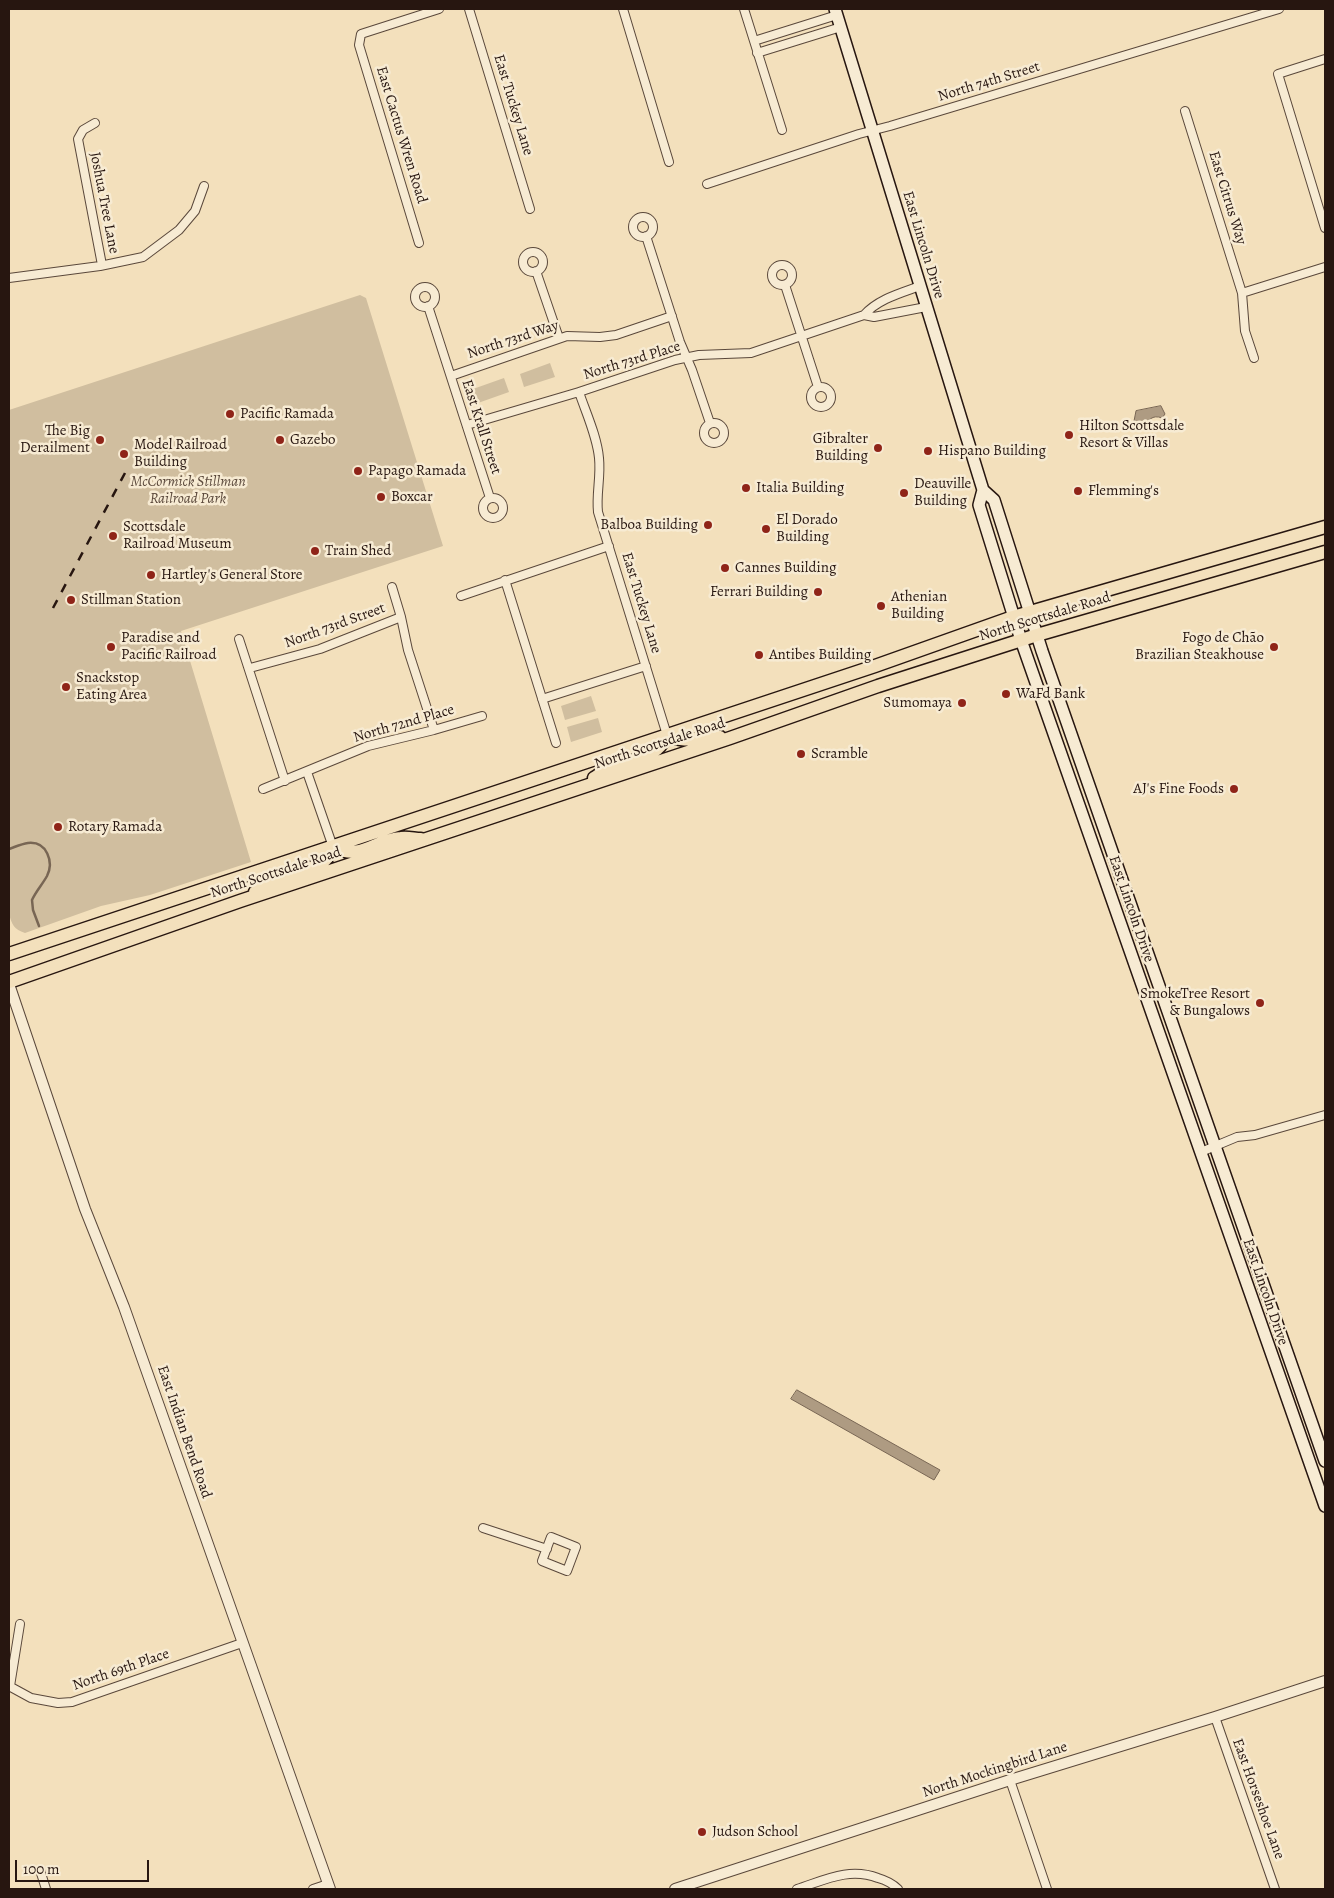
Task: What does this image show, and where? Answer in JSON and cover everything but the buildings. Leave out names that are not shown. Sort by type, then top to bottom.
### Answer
[{"type":"main road","name":"East Lincoln Drive","points":[[836,12],[982,490],[978,505],[1013,617],[1325,1506]]},
{"type":"main road","name":"East Lincoln Drive","points":[[982,490],[994,500],[1037,635],[1325,1461]]},
{"type":"main road","name":"North Scottsdale Road","points":[[9,954],[813,686],[1013,617],[1325,527]]},
{"type":"main road","name":"North Scottsdale Road","points":[[9,983],[240,901],[1021,640],[1325,552]]},
{"type":"main road","points":[[813,686],[820,707]]},
{"type":"main road","points":[[582,787],[608,769],[656,752],[663,744],[667,735],[684,741],[708,736],[730,738]]},
{"type":"main road","points":[[240,901],[269,882],[320,865],[327,858],[333,847],[355,853],[400,838],[427,840]]},
{"type":"main road","points":[[1305,1449],[1320,1445]]},
{"type":"street","name":"East Cactus Wren Road","points":[[419,243],[359,46],[361,34],[439,9]]},
{"type":"street","name":"East Tuckey Lane","points":[[469,9],[530,209]]},
{"type":"street","points":[[623,9],[669,162]]},
{"type":"street","points":[[744,9],[782,130]]},
{"type":"street","name":"North 74th Street","points":[[707,184],[873,130],[1279,9]]},
{"type":"street","points":[[754,41],[836,12]]},
{"type":"street","points":[[757,53],[841,27]]},
{"type":"street","points":[[1325,59],[1278,74],[1325,228]]},
{"type":"street","name":"East Citrus Way","points":[[1185,111],[1242,293],[1245,331],[1254,358]]},
{"type":"street","name":"Joshua Tree Lane","points":[[95,123],[83,130],[78,139],[102,266]]},
{"type":"street","points":[[9,278],[102,266],[143,257],[179,230],[195,211],[204,186]]},
{"type":"street","points":[[646,236],[680,342],[710,423]]},
{"type":"street","points":[[1242,293],[1325,267]]},
{"type":"street","points":[[536,272],[559,338]]},
{"type":"street","points":[[785,285],[818,387]]},
{"type":"street","name":"North 73rd Place","points":[[864,315],[871,307],[920,286]]},
{"type":"street","name":"East Krall Street","points":[[428,306],[490,498]]},
{"type":"street","name":"North 73rd Place","points":[[467,425],[579,392],[675,360],[699,355],[751,353],[864,315],[874,317],[926,307]]},
{"type":"street","name":"North 73rd Way","points":[[451,376],[559,338],[616,334],[672,316]]},
{"type":"street","name":"East Tuckey Lane","points":[[579,392],[597,447],[599,459],[596,498],[598,512],[667,735]]},
{"type":"street","points":[[461,596],[609,546]]},
{"type":"street","points":[[505,580],[556,743]]},
{"type":"street","points":[[392,586],[408,650],[434,730]]},
{"type":"street","name":"North 73rd Street","points":[[250,668],[320,649],[401,617]]},
{"type":"street","points":[[239,639],[250,668],[285,781],[263,789]]},
{"type":"street","points":[[542,699],[646,666]]},
{"type":"street","name":"North 72nd Place","points":[[285,781],[368,746],[482,716]]},
{"type":"street","points":[[307,772],[333,847]]},
{"type":"street","name":"East Indian Bend Road","points":[[9,983],[84,1209],[124,1307],[329,1887]]},
{"type":"street","points":[[1200,1152],[1237,1137],[1325,1115]]},
{"type":"street","points":[[483,1528],[547,1549]]},
{"type":"street","points":[[551,1537],[576,1547],[567,1571],[542,1562],[547,1549],[551,1537]]},
{"type":"street","name":"North 69th Place","points":[[20,1624],[9,1686],[31,1698],[58,1703],[72,1702],[242,1643]]},
{"type":"street","name":"North Mockingbird Lane","points":[[675,1889],[1010,1780],[1325,1681]]},
{"type":"street","name":"East Horseshoe Lane","points":[[1214,1717],[1275,1889]]},
{"type":"street","points":[[1010,1780],[1047,1889]]},
{"type":"street","points":[[40,1870],[46,1889]]},
{"type":"street","points":[[797,1889],[844,1874],[864,1873],[882,1879],[898,1889]]},
{"type":"street","points":[[314,1889],[329,1887]]},
{"type":"green space","name":"McCormick Stillman Railroad Park","points":[[360,295],[366,298],[443,546],[181,631],[251,862],[150,895],[101,906],[25,933],[18,930],[12,924],[9,914],[9,410]]},
{"type":"green space","points":[[550,363],[555,377],[524,387],[520,374]]},
{"type":"green space","points":[[504,378],[509,392],[478,403],[473,389]]},
{"type":"green space","points":[[591,696],[596,711],[565,720],[561,706]]},
{"type":"green space","points":[[598,718],[602,732],[571,742],[567,727]]},
{"type":"shaded area","points":[[1161,406],[1165,414],[1162,418],[1153,417],[1141,426],[1134,421],[1136,411]]},
{"type":"shaded area","points":[[797,1390],[940,1470],[934,1480],[791,1399]]},
{"type":"waterway","points":[[9,849],[25,843],[35,843],[44,849],[49,859],[50,865],[47,876],[32,900],[33,910],[39,926]]},
{"type":"railway","points":[[53,608],[125,473]]},
{"type":"place","name":"Pacific Ramada","points":[[230,414]]},
{"type":"place","name":"Hilton Scottsdale Resort & Villas","points":[[1069,435]]},
{"type":"place","name":"The Big Derailment","points":[[100,440]]},
{"type":"place","name":"Gazebo","points":[[280,440]]},
{"type":"place","name":"Gibralter Building","points":[[878,448]]},
{"type":"place","name":"Hispano Building","points":[[928,451]]},
{"type":"place","name":"Model Railroad Building","points":[[124,454]]},
{"type":"place","name":"Papago Ramada","points":[[358,471]]},
{"type":"place","name":"Italia Building","points":[[746,488]]},
{"type":"place","name":"Flemming's","points":[[1078,491]]},
{"type":"place","name":"Deauville Building","points":[[904,493]]},
{"type":"place","name":"Boxcar","points":[[381,497]]},
{"type":"place","name":"Balboa Building","points":[[708,525]]},
{"type":"place","name":"El Dorado Building","points":[[766,529]]},
{"type":"place","name":"Scottsdale Railroad Museum","points":[[113,536]]},
{"type":"place","name":"Train Shed","points":[[315,551]]},
{"type":"place","name":"Cannes Building","points":[[725,568]]},
{"type":"place","name":"Hartley's General Store","points":[[151,575]]},
{"type":"place","name":"Ferrari Building","points":[[818,592]]},
{"type":"place","name":"Stillman Station","points":[[71,600]]},
{"type":"place","name":"Athenian Building","points":[[881,606]]},
{"type":"place","name":"Paradise and Pacific Railroad","points":[[111,647]]},
{"type":"place","name":"Fogo de Chão Brazilian Steakhouse","points":[[1274,647]]},
{"type":"place","name":"Antibes Building","points":[[759,655]]},
{"type":"place","name":"Snackstop Eating Area","points":[[66,687]]},
{"type":"place","name":"WaFd Bank","points":[[1006,694]]},
{"type":"place","name":"Sumomaya","points":[[962,703]]},
{"type":"place","name":"Scramble","points":[[801,754]]},
{"type":"place","name":"AJ's Fine Foods","points":[[1234,789]]},
{"type":"place","name":"Rotary Ramada","points":[[58,827]]},
{"type":"place","name":"SmokeTree Resort & Bungalows","points":[[1260,1003]]},
{"type":"place","name":"Judson School","points":[[702,1832]]}]
